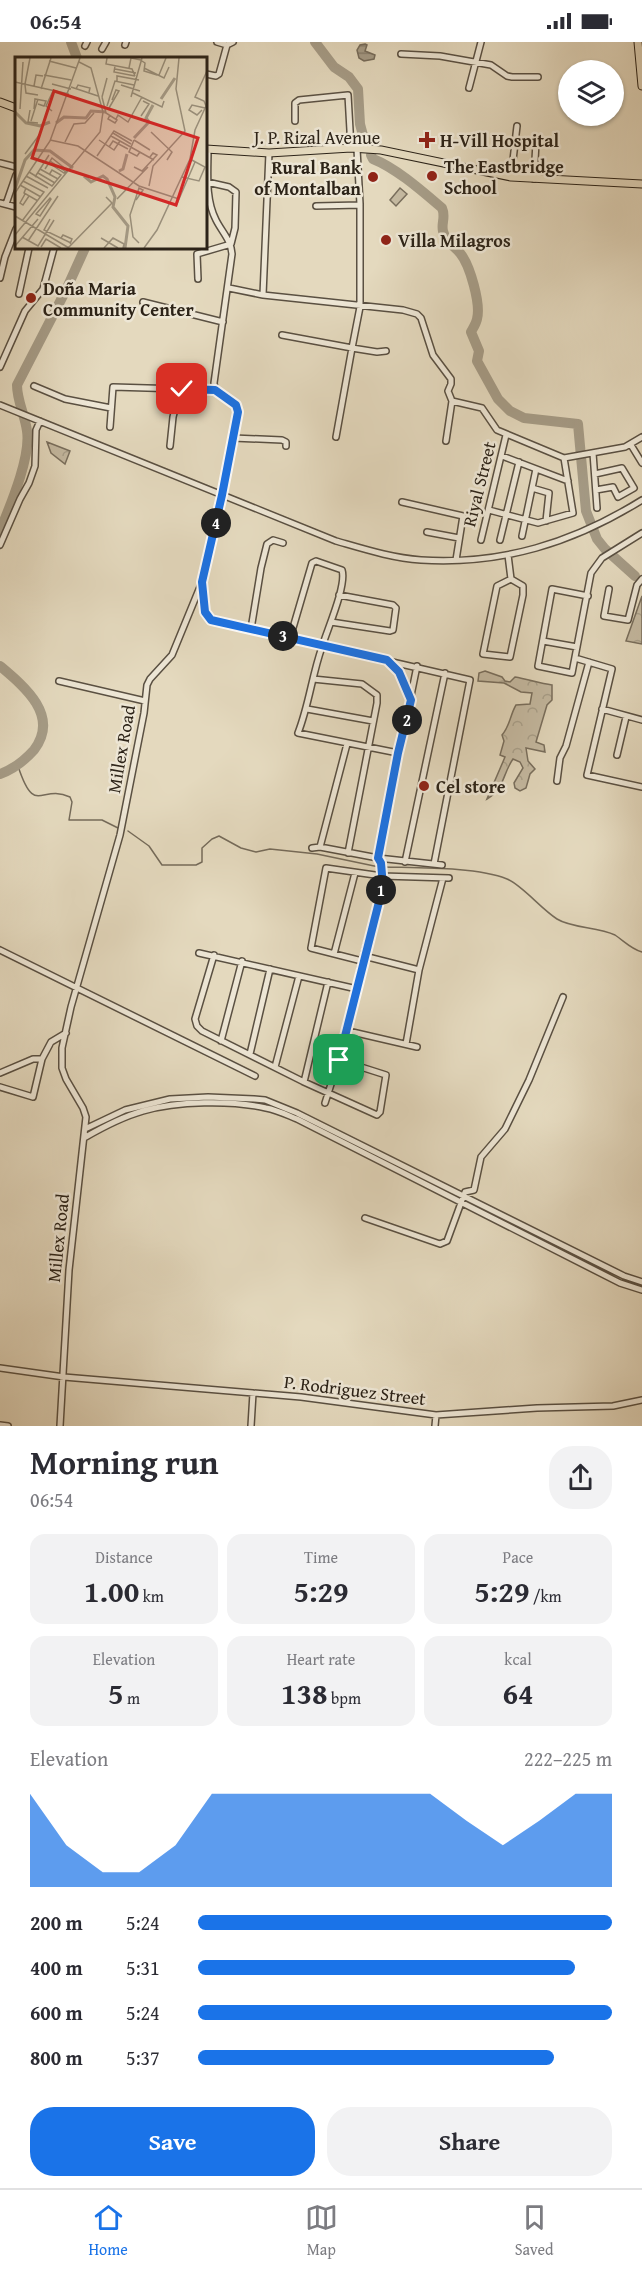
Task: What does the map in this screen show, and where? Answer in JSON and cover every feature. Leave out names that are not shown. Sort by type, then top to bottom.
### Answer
[{"type":"main road","points":[[638,42],[642,86]]},
{"type":"main road","points":[[0,102],[15,108]]},
{"type":"main road","name":"J. P. Rizal Avenue","points":[[207,149],[269,153],[354,148],[381,150],[511,177],[642,184]]},
{"type":"street","points":[[102,50],[105,42]]},
{"type":"street","points":[[217,42],[227,45],[233,42]]},
{"type":"street","points":[[469,88],[481,42]]},
{"type":"street","points":[[207,74],[219,74],[227,45]]},
{"type":"street","points":[[401,54],[440,56],[492,64],[507,76],[538,77]]},
{"type":"street","points":[[295,121],[294,109],[297,101],[348,95],[360,205],[360,306],[336,436]]},
{"type":"street","points":[[511,177],[517,126]]},
{"type":"street","points":[[534,179],[536,142]]},
{"type":"street","points":[[207,149],[207,182],[214,215],[231,244]]},
{"type":"street","points":[[263,295],[269,153]]},
{"type":"street","points":[[0,163],[15,167]]},
{"type":"street","points":[[2,203],[15,177]]},
{"type":"street","points":[[110,427],[113,387],[215,390],[214,375],[229,288],[236,192],[229,187],[207,182]]},
{"type":"street","points":[[316,206],[360,205]]},
{"type":"street","points":[[0,278],[15,232]]},
{"type":"street","points":[[198,279],[197,254],[231,244]]},
{"type":"street","points":[[19,294],[29,249]]},
{"type":"street","points":[[0,367],[25,311],[43,289],[54,249]]},
{"type":"street","points":[[229,288],[263,295],[403,310],[417,314],[421,318],[433,354],[451,379],[448,394],[452,401],[446,441]]},
{"type":"street","points":[[142,302],[223,322]]},
{"type":"street","points":[[282,335],[377,352],[386,351]]},
{"type":"street","points":[[34,386],[65,399],[111,408]]},
{"type":"street","points":[[170,446],[173,417],[177,409],[180,389]]},
{"type":"street","name":"Millex Road","points":[[60,1426],[69,1270],[86,1117],[69,1086],[61,1058],[77,987],[120,835],[150,679],[172,655],[202,582],[238,412],[236,405],[215,390]]},
{"type":"street","points":[[452,401],[482,408],[497,430],[564,458],[631,445],[642,437]]},
{"type":"street","points":[[0,405],[336,541],[375,552],[419,560],[456,560],[526,552],[562,541],[642,500]]},
{"type":"street","points":[[0,545],[35,466],[36,430],[39,421]]},
{"type":"street","name":"Riyal Street","points":[[481,540],[506,435]]},
{"type":"street","points":[[233,438],[282,440],[286,442],[286,446]]},
{"type":"street","points":[[631,445],[642,463]]},
{"type":"street","points":[[593,453],[597,508]]},
{"type":"street","points":[[502,456],[568,481]]},
{"type":"street","points":[[489,510],[538,523],[573,513],[564,458]]},
{"type":"street","points":[[500,540],[519,462]]},
{"type":"street","points":[[595,474],[622,468],[634,488],[618,497],[613,487],[597,490]]},
{"type":"street","points":[[522,536],[536,469]]},
{"type":"street","points":[[532,488],[549,494],[546,521]]},
{"type":"street","points":[[402,502],[463,516],[456,560]]},
{"type":"street","points":[[427,532],[459,537]]},
{"type":"street","points":[[588,596],[552,589],[538,666],[572,674],[588,596],[591,573],[602,558],[642,533]]},
{"type":"street","points":[[251,629],[267,544],[273,540],[283,543]]},
{"type":"street","points":[[508,555],[511,579]]},
{"type":"street","points":[[290,638],[312,563],[316,561],[342,570],[344,576],[339,595],[298,733],[398,753]]},
{"type":"street","points":[[511,579],[523,586],[523,595],[510,657],[483,654],[497,586],[511,579]]},
{"type":"street","points":[[609,589],[604,616],[628,620],[637,585],[642,579]]},
{"type":"street","points":[[202,582],[205,612],[211,620],[470,680],[434,864]]},
{"type":"street","points":[[331,622],[393,630],[396,608],[393,605],[339,595]]},
{"type":"street","points":[[543,641],[577,647]]},
{"type":"street","points":[[575,657],[612,669],[587,775],[642,787]]},
{"type":"street","points":[[387,660],[399,672],[411,700]]},
{"type":"street","points":[[557,781],[561,758],[588,662]]},
{"type":"street","points":[[325,1102],[330,1094],[348,1031],[363,958],[383,886],[379,861],[398,753],[417,666]]},
{"type":"street","points":[[405,861],[445,673]]},
{"type":"street","points":[[313,678],[362,684],[376,695],[348,853]]},
{"type":"street","points":[[59,681],[145,701]]},
{"type":"street","points":[[307,709],[373,721]]},
{"type":"street","points":[[602,709],[642,720]]},
{"type":"street","points":[[617,755],[626,717]]},
{"type":"street","points":[[320,847],[347,744]]},
{"type":"street","points":[[312,848],[320,847],[379,861],[442,865]]},
{"type":"street","points":[[406,1044],[419,970],[446,878],[355,873],[326,868],[311,948],[419,970]]},
{"type":"street","points":[[334,954],[355,873]]},
{"type":"street","points":[[0,950],[255,1076]]},
{"type":"street","points":[[199,953],[357,989]]},
{"type":"street","points":[[214,955],[195,1019],[202,1031],[304,1082],[377,1115],[380,1112],[386,1075],[339,1060]]},
{"type":"street","points":[[221,1041],[242,962]]},
{"type":"street","points":[[250,1054],[270,969]]},
{"type":"street","points":[[275,1067],[299,976]]},
{"type":"street","points":[[304,1082],[328,982]]},
{"type":"street","points":[[365,1218],[445,1244],[465,1192],[472,1191],[475,1187],[481,1157],[506,1129],[563,997]]},
{"type":"street","points":[[348,1031],[417,1047]]},
{"type":"street","points":[[0,1087],[33,1097],[42,1059],[51,1042],[66,1033]]},
{"type":"street","points":[[0,1073],[33,1059],[42,1059]]},
{"type":"street","points":[[85,1129],[125,1110],[170,1099],[264,1100],[297,1113],[463,1196],[620,1282],[642,1290]]},
{"type":"street","points":[[84,1138],[115,1121],[154,1108],[209,1104],[265,1107],[297,1119],[460,1203],[642,1282]]},
{"type":"street","name":"P. Rodriguez Street","points":[[0,1368],[64,1377],[301,1397],[436,1415],[537,1408],[613,1406],[642,1400]]},
{"type":"street","points":[[251,1426],[254,1393]]},
{"type":"street","points":[[435,1426],[436,1415]]},
{"type":"street","points":[[0,1425],[8,1426]]},
{"type":"green space","points":[[400,188],[407,194],[396,206],[390,200]]},
{"type":"green space","points":[[47,442],[70,451],[65,464],[51,453]]},
{"type":"green space","points":[[642,596],[642,644],[626,641]]},
{"type":"green space","points":[[485,671],[502,677],[505,681],[510,682],[515,677],[552,685],[552,700],[547,705],[536,742],[544,745],[545,752],[526,748],[528,761],[535,769],[530,774],[526,788],[520,791],[515,788],[514,783],[523,768],[520,762],[513,759],[500,786],[487,799],[505,757],[500,755],[504,741],[502,735],[516,705],[530,704],[532,693],[521,692],[504,683],[478,681],[479,673]]},
{"type":"shaded area","points":[[360,45],[367,45],[365,51],[375,55],[374,59],[364,61],[359,58],[357,50]]},
{"type":"waterway","points":[[71,42],[77,57]]},
{"type":"waterway","points":[[315,42],[334,67],[349,77],[358,89],[360,124],[365,143]]},
{"type":"waterway","points":[[371,155],[373,159],[409,180],[442,208],[444,235],[464,259],[476,295],[478,312],[471,332],[479,351],[477,361],[498,399],[510,411],[524,418],[578,424],[586,511],[597,539],[635,576]]},
{"type":"waterway","points":[[0,531],[19,481],[26,454],[27,431],[17,385],[85,249]]},
{"type":"waterway","points":[[0,666],[29,693],[41,714],[43,725],[41,737],[34,750],[10,770],[0,774]]},
{"type":"waterway","points":[[18,766],[24,782],[34,795],[60,794],[70,797],[72,802],[69,820],[102,820],[118,828]]},
{"type":"waterway","points":[[128,831],[149,846],[162,865],[196,865],[202,862],[202,848],[219,836],[241,848],[256,852],[270,849],[317,854],[379,867]]},
{"type":"waterway","points":[[384,867],[464,870],[507,879],[519,886],[557,919],[615,935],[642,952]]},
{"type":"place","name":"H-Vill Hospital","points":[[427,140]]},
{"type":"place","name":"The Eastbridge School","points":[[432,176]]},
{"type":"place","name":"Rural Bank of Montalban","points":[[373,177]]},
{"type":"place","name":"Villa Milagros","points":[[386,240]]},
{"type":"place","name":"Doña Maria Community Center","points":[[31,298]]},
{"type":"place","name":"Cel store","points":[[424,786]]},
{"type":"route","points":[[182,389],[215,390],[236,405],[238,412],[202,582],[205,612],[211,620],[387,660],[399,672],[411,700],[398,753],[378,858],[381,863],[383,886],[362,961],[348,1031],[339,1060]]}]
